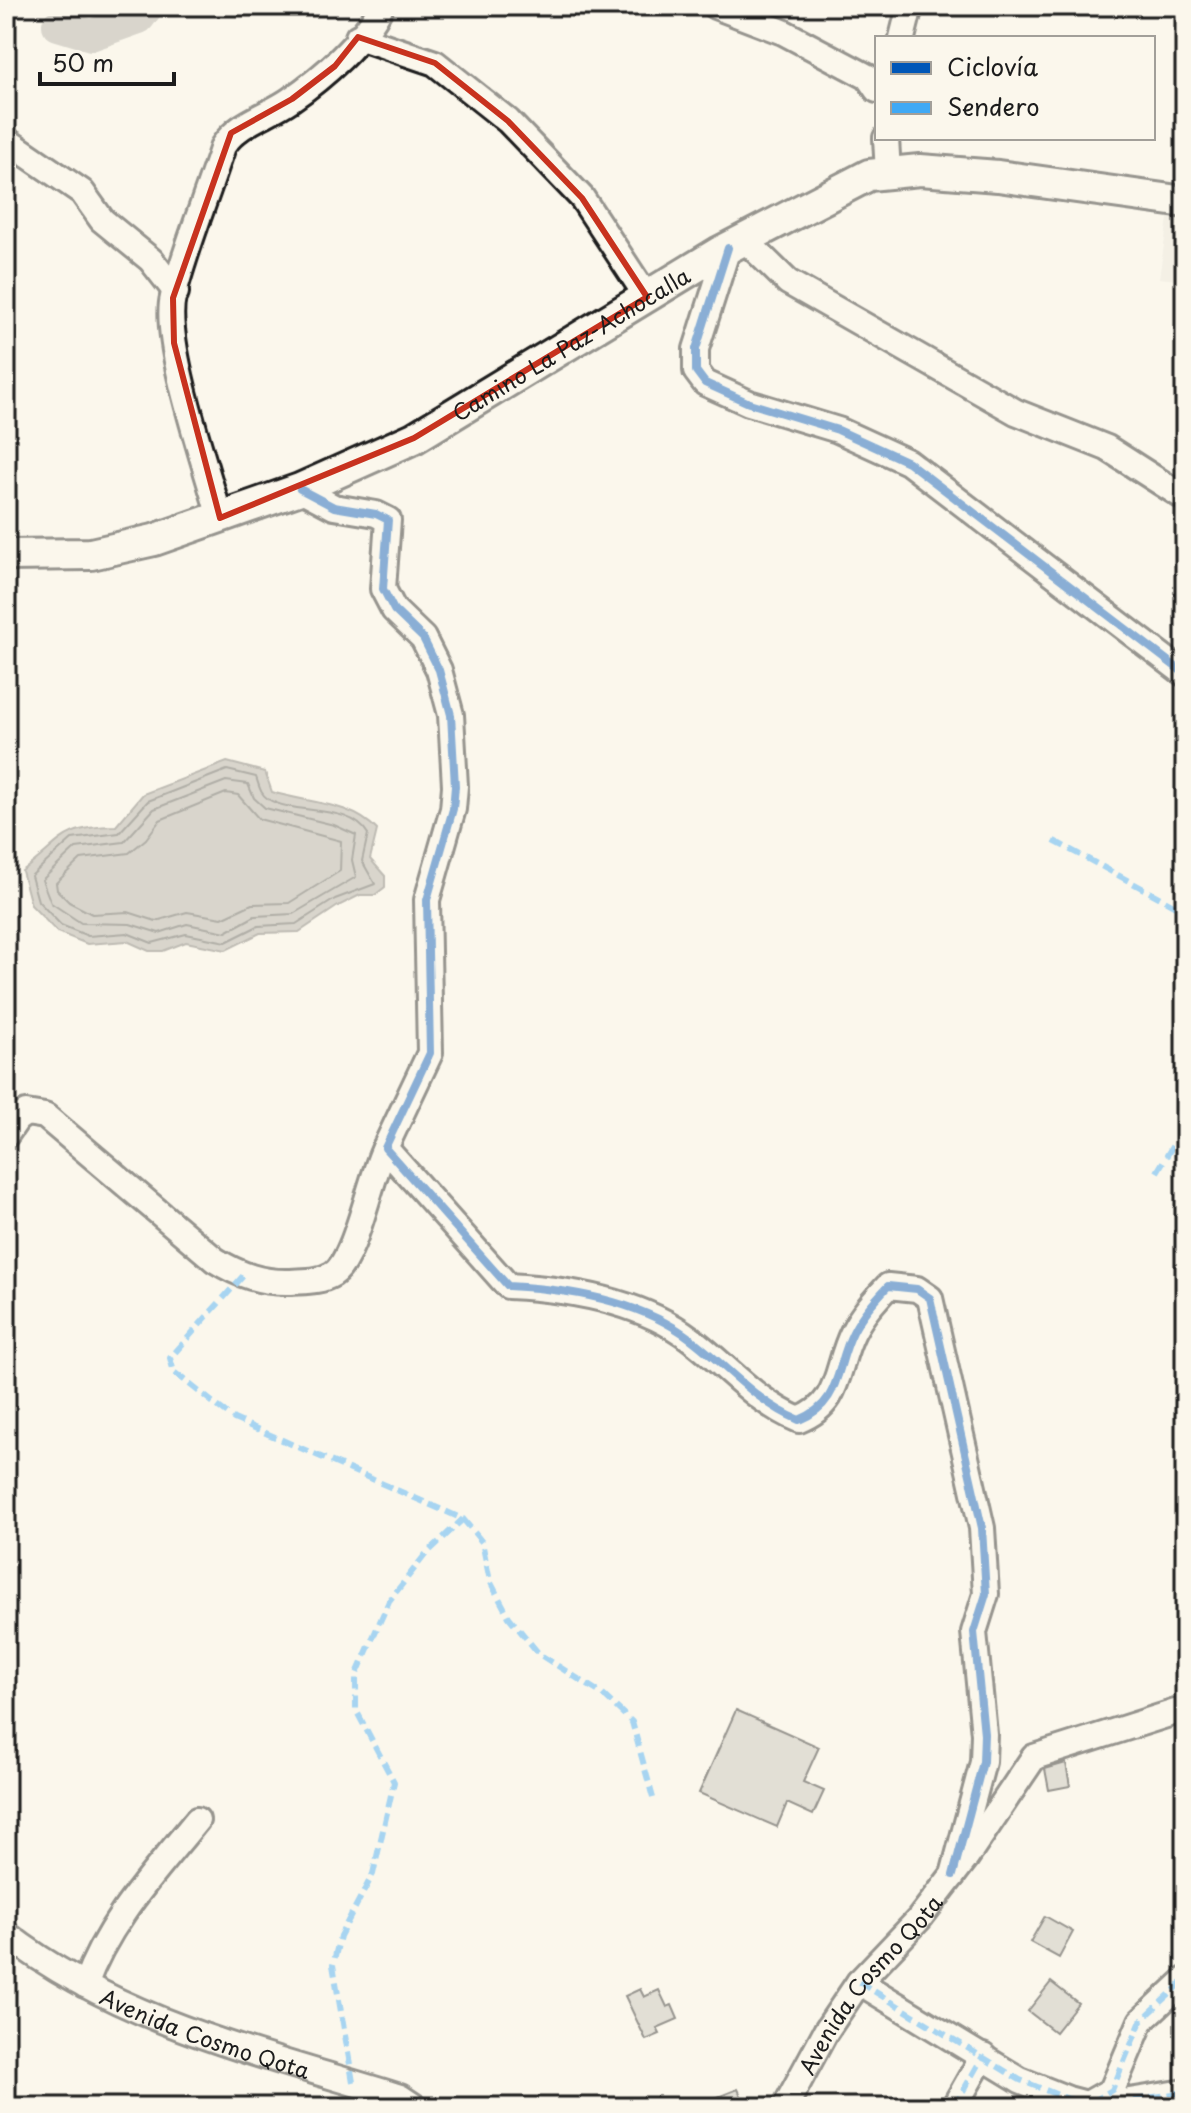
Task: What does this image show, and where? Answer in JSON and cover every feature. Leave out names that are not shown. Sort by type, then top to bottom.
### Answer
[{"type":"main road","name":"Camino La Paz-Achocalla","points":[[6,555],[91,554],[154,540],[300,489],[414,438],[736,243],[869,175],[920,170],[998,176],[1185,202]]},
{"type":"street","points":[[220,518],[174,343],[173,298],[223,146],[231,133],[292,99],[335,66],[381,6]]},
{"type":"street","points":[[715,6],[783,32],[868,77],[875,87]]},
{"type":"street","points":[[902,36],[910,6]]},
{"type":"street","points":[[358,37],[435,63],[508,121],[582,198],[647,297]]},
{"type":"street","points":[[6,140],[82,192],[102,220],[151,260],[176,292]]},
{"type":"street","points":[[886,140],[888,173]]},
{"type":"street","points":[[1185,498],[1107,448],[1016,412],[788,282],[736,243],[696,349],[696,371],[705,383],[749,403],[838,430],[908,462],[1185,674]]},
{"type":"street","points":[[6,1135],[17,1119],[26,1113],[45,1116],[215,1260],[243,1276],[283,1282],[316,1281],[334,1273],[345,1262],[369,1185],[425,1069],[432,1043],[427,900],[453,809],[451,715],[439,670],[423,638],[394,610],[385,596],[382,577],[388,520],[376,514],[334,507],[300,489]]},
{"type":"street","points":[[385,1148],[508,1286],[563,1291],[643,1314],[687,1337],[758,1400],[799,1420],[817,1413],[830,1400],[853,1333],[888,1286],[917,1289],[930,1298],[982,1528],[986,1594],[974,1632],[984,1734],[983,1762],[953,1875]]},
{"type":"street","name":"Avenida Cosmo Qota","points":[[785,2107],[826,2031],[859,1982],[919,1919],[1034,1757],[1185,1709]]},
{"type":"street","points":[[85,1985],[98,1948],[122,1913],[197,1820]]},
{"type":"street","name":"Avenida Cosmo Qota","points":[[6,1934],[47,1966],[147,2016],[400,2097],[415,2107]]},
{"type":"street","points":[[1073,2103],[1112,2090],[1141,2021],[1185,1980]]},
{"type":"street","points":[[859,1982],[1020,2080],[1073,2103],[1185,2092]]},
{"type":"street","points":[[954,2107],[983,2056]]},
{"type":"highlighted area","points":[[358,37],[435,63],[508,121],[582,198],[647,297],[414,438],[220,518],[174,343],[173,298],[231,133],[292,99],[335,66]]},
{"type":"shaded area","points":[[1169,212],[1185,214],[1185,281],[1159,278]]},
{"type":"water","points":[[227,762],[265,772],[272,792],[342,809],[367,821],[377,830],[370,859],[385,876],[385,887],[375,895],[360,895],[338,906],[299,932],[260,933],[226,950],[186,942],[163,951],[149,951],[127,941],[87,944],[57,932],[31,905],[22,871],[63,838],[83,829],[116,826],[143,794]]},
{"type":"building","points":[[736,1710],[819,1747],[803,1782],[824,1791],[813,1815],[787,1803],[777,1827],[699,1793]]},
{"type":"building","points":[[1066,1763],[1070,1786],[1049,1790],[1045,1769]]},
{"type":"building","points":[[1045,1916],[1073,1932],[1059,1958],[1030,1942]]},
{"type":"building","points":[[1051,1982],[1078,2003],[1055,2032],[1028,2011]]},
{"type":"building","points":[[640,1989],[644,1997],[659,1990],[667,2007],[672,2005],[678,2019],[657,2028],[660,2034],[646,2040],[625,1996]]},
{"type":"building","points":[[738,2089],[746,2107],[695,2107],[695,2106]]},
{"type":"waterway","points":[[58,25],[91,35],[139,18],[148,6]]},
{"type":"marked path","points":[[1054,841],[1185,911]]},
{"type":"marked path","points":[[1157,1172],[1185,1125]]},
{"type":"marked path","points":[[243,1276],[170,1358],[174,1372],[234,1419],[463,1519],[482,1542],[490,1581],[509,1617],[539,1654],[602,1694],[632,1722],[653,1798]]},
{"type":"marked path","points":[[353,2082],[333,1965],[340,1936],[373,1874],[394,1782],[356,1710],[356,1676],[389,1601],[425,1555],[463,1519]]},
{"type":"marked path","points":[[1091,2102],[1112,2090],[1141,2021],[1185,1980]]},
{"type":"marked path","points":[[859,1982],[1020,2080],[1068,2099],[1087,2104],[1117,2103],[1185,2092]]},
{"type":"marked path","points":[[954,2107],[983,2056]]},
{"type":"cycle path","points":[[728,248],[696,349],[696,371],[705,383],[749,403],[838,430],[908,462],[1185,674]]},
{"type":"cycle path","points":[[300,489],[334,507],[376,514],[388,520],[383,589],[394,610],[423,638],[439,670],[451,715],[455,786],[453,809],[427,900],[430,1053],[385,1148],[508,1286],[580,1294],[650,1315],[691,1339],[769,1404],[799,1420],[813,1413],[830,1394],[853,1332],[888,1286],[917,1289],[930,1298],[982,1528],[986,1594],[974,1632],[984,1734],[983,1762],[953,1875]]}]
